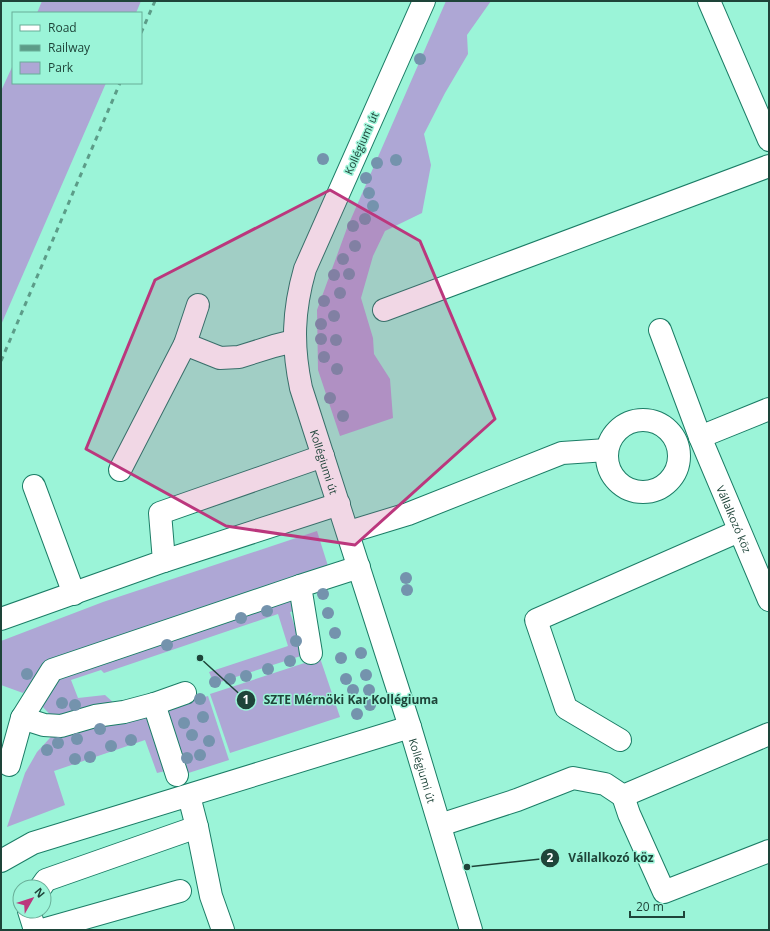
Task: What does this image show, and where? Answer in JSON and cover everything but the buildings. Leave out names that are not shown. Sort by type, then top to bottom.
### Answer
[{"type":"street","name":"Kollégiumi út","points":[[424,1],[305,269],[297,301],[294,341],[296,365],[301,388],[360,567],[471,930]]},
{"type":"street","points":[[709,1],[769,140]]},
{"type":"street","points":[[384,310],[769,166]]},
{"type":"street","points":[[120,470],[185,344],[198,305]]},
{"type":"street","name":"Vállalkozó köz","points":[[660,330],[700,437],[769,600]]},
{"type":"street","points":[[185,344],[220,358],[239,357],[294,341]]},
{"type":"street","points":[[700,437],[769,409]]},
{"type":"street","points":[[348,532],[408,514],[562,452],[608,450]]},
{"type":"street","points":[[164,561],[160,513],[324,456]]},
{"type":"street","points":[[34,486],[74,594]]},
{"type":"street","points":[[1,619],[164,561],[339,504]]},
{"type":"street","points":[[620,740],[566,708],[536,620],[739,530]]},
{"type":"street","points":[[9,764],[22,718],[52,670],[360,567]]},
{"type":"street","points":[[300,586],[312,653]]},
{"type":"street","points":[[22,718],[44,724],[61,726],[95,716],[124,712],[154,704],[184,693]]},
{"type":"street","points":[[154,704],[177,775]]},
{"type":"street","points":[[1,861],[33,843],[410,727]]},
{"type":"street","points":[[623,796],[769,734]]},
{"type":"street","points":[[440,825],[517,800],[573,778],[605,784],[623,796],[629,814],[664,892],[769,851]]},
{"type":"street","points":[[189,796],[211,896],[223,930]]},
{"type":"street","points":[[49,879],[197,827]]},
{"type":"street","points":[[42,930],[180,891]]},
{"type":"street","points":[[32,919],[35,930]]},
{"type":"highlighted area","points":[[330,190],[420,241],[495,419],[355,545],[226,526],[86,449],[155,280]]},
{"type":"green space","points":[[42,1],[141,1],[136,12],[37,12]]},
{"type":"green space","points":[[446,1],[491,1],[467,35],[468,54],[445,93],[424,134],[431,165],[422,213],[385,231],[373,256],[361,298],[373,338],[374,354],[390,379],[393,418],[340,436],[318,370],[317,310],[347,228]]},
{"type":"green space","points":[[12,67],[12,84],[106,84],[1,325],[1,91]]},
{"type":"green space","points":[[317,531],[328,566],[47,663],[23,693],[1,685],[1,641],[103,602]]},
{"type":"green space","points":[[300,586],[298,610],[290,612],[304,655],[214,684],[209,672],[288,646],[278,614],[104,673],[101,670],[71,680],[78,698],[105,695],[124,712],[154,704],[174,769],[157,773],[145,740],[54,771],[65,805],[7,827],[25,773],[37,752],[61,726],[40,704],[52,670]]},
{"type":"green space","points":[[320,658],[340,717],[230,753],[210,694]]},
{"type":"green space","points":[[208,696],[229,760],[179,776],[159,711]]},
{"type":"railway","points":[[142,31],[155,1]]},
{"type":"railway","points":[[1,361],[120,84]]},
{"type":"place","name":"SZTE Mérnöki Kar Kollégiuma","points":[[200,658]]},
{"type":"place","name":"Vállalkozó köz","points":[[467,867]]}]
